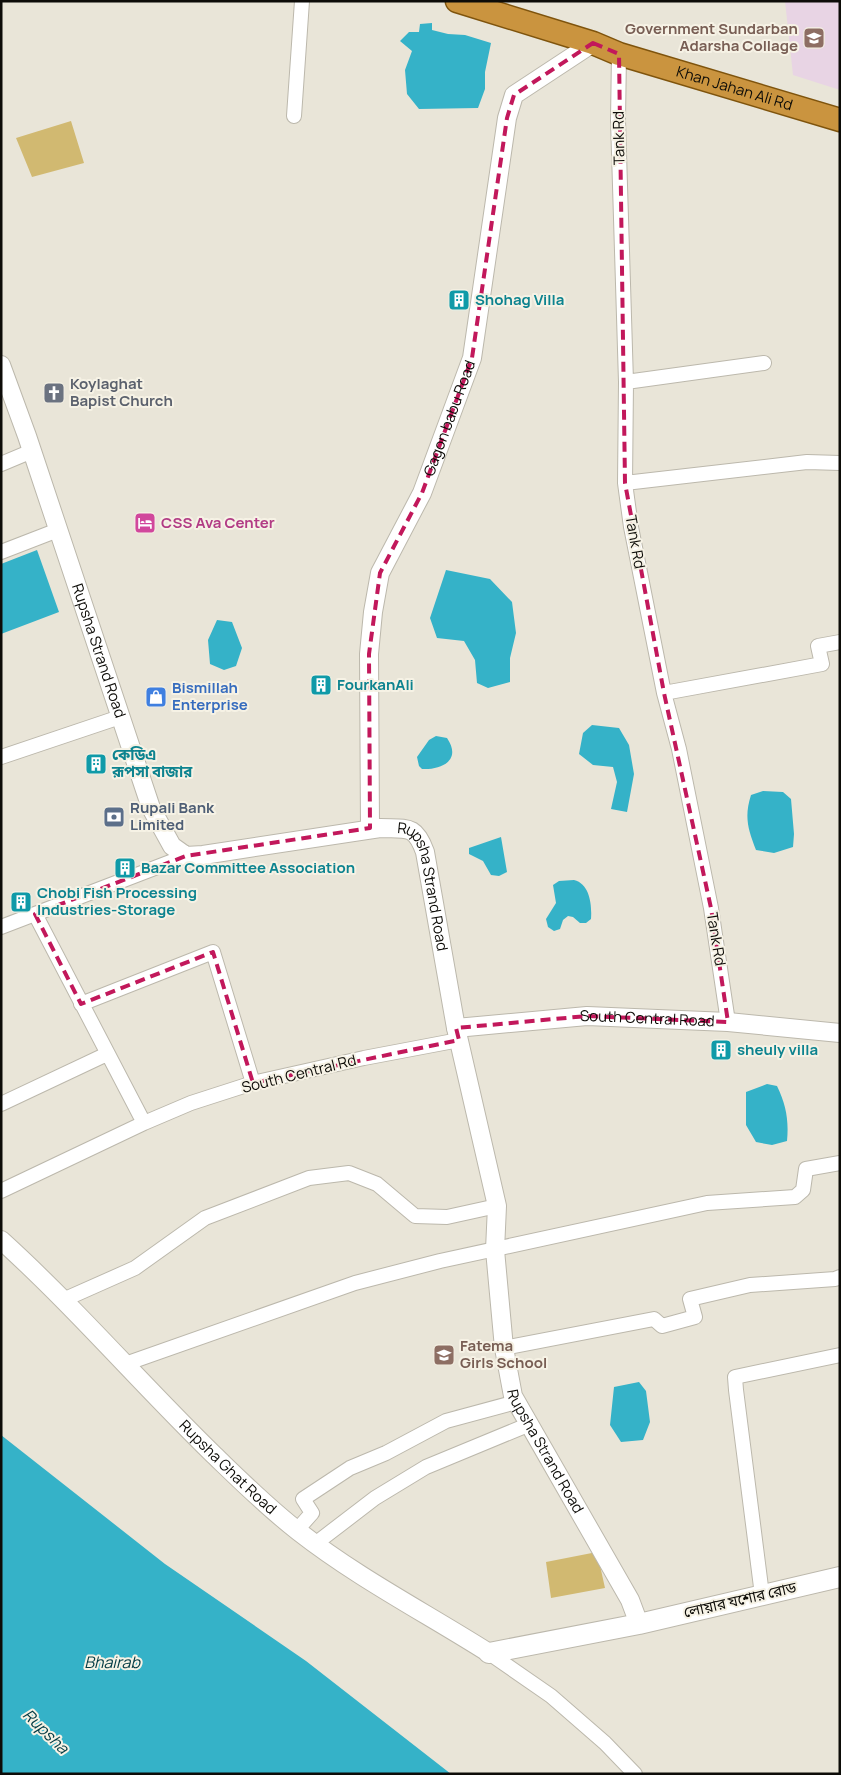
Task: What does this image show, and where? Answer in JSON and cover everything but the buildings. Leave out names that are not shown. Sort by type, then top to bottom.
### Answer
[{"type":"highway","name":"Khan Jahan Ali Rd","points":[[458,1],[593,43],[619,54],[840,120]]},
{"type":"highway","name":"Khan Jahan Ali Rd","points":[[494,1],[600,34],[623,44],[840,110]]},
{"type":"main road","name":"লোয়ার যশোর রোড","points":[[489,1653],[640,1624],[840,1577]]},
{"type":"street","points":[[294,116],[302,1]]},
{"type":"street","name":"Gagon babu Road","points":[[370,828],[370,654],[373,612],[380,573],[422,493],[472,358],[507,118],[514,95],[593,43]]},
{"type":"street","name":"Tank Rd","points":[[619,54],[618,120],[626,382],[625,483],[631,527],[664,693],[679,749],[711,908],[728,1022]]},
{"type":"street","points":[[626,382],[764,363]]},
{"type":"street","name":"Rupsha Strand Road","points":[[1,364],[6,396],[32,451],[152,808],[172,846],[186,856],[370,828],[404,829],[413,831],[420,837],[425,852],[458,1034],[497,1206],[495,1250],[504,1348],[513,1396],[630,1600],[640,1624]]},
{"type":"street","points":[[1,464],[32,451]]},
{"type":"street","points":[[625,483],[807,462],[840,463]]},
{"type":"street","points":[[1,552],[58,530]]},
{"type":"street","points":[[664,693],[822,664],[818,646],[840,642]]},
{"type":"street","points":[[1,757],[120,717]]},
{"type":"street","points":[[1,927],[186,856]]},
{"type":"street","points":[[35,914],[144,1123]]},
{"type":"street","points":[[81,1004],[213,952],[253,1083]]},
{"type":"street","name":"South Central Road","points":[[458,1034],[587,1016],[728,1022],[840,1033]]},
{"type":"street","name":"South Central Rd","points":[[1,1191],[144,1123],[192,1103],[253,1083],[458,1034]]},
{"type":"street","points":[[3,1099],[107,1054]]},
{"type":"street","points":[[125,1364],[355,1283],[440,1261],[707,1202],[794,1197],[803,1190],[806,1169],[840,1164]]},
{"type":"street","points":[[63,1300],[135,1268],[205,1218],[309,1178],[349,1173],[377,1184],[415,1216],[448,1217],[497,1206]]},
{"type":"street","name":"Rupsha Ghat Road","points":[[1,1240],[63,1300],[172,1414],[240,1481],[297,1530],[362,1576],[489,1653]]},
{"type":"street","points":[[504,1348],[654,1319],[662,1326],[695,1317],[690,1299],[750,1285],[835,1279],[840,1277]]},
{"type":"street","points":[[762,1595],[735,1378],[840,1355]]},
{"type":"street","points":[[297,1530],[312,1512],[303,1499],[350,1468],[386,1453],[446,1421],[516,1402]]},
{"type":"street","points":[[315,1544],[375,1498],[426,1467],[530,1424]]},
{"type":"street","points":[[489,1653],[551,1696],[605,1743],[635,1774]]},
{"type":"highlighted area","points":[[593,43],[619,54],[625,483],[664,693],[711,908],[728,1022],[587,1016],[456,1028],[459,1040],[253,1083],[213,952],[81,1004],[35,914],[186,856],[370,828],[369,654],[380,573],[422,493],[472,358],[507,118],[514,95]]},
{"type":"shaded area","name":"Government Sundarban Adarsha Collage","points":[[785,1],[840,1],[840,90],[793,75]]},
{"type":"shaded area","points":[[71,121],[84,163],[32,177],[16,138]]},
{"type":"shaded area","points":[[597,1552],[605,1588],[551,1598],[546,1562]]},
{"type":"water","points":[[432,23],[432,30],[448,34],[465,35],[491,43],[485,72],[485,89],[478,108],[419,109],[407,94],[405,70],[412,51],[400,41],[409,32],[419,32],[420,24]]},
{"type":"water","points":[[37,550],[59,612],[1,634],[1,564]]},
{"type":"water","points":[[446,570],[490,579],[512,602],[516,633],[510,658],[510,682],[488,688],[477,683],[475,660],[464,641],[437,638],[430,618]]},
{"type":"water","points":[[217,620],[232,622],[242,648],[236,666],[224,670],[210,664],[208,640]]},
{"type":"water","points":[[592,725],[619,728],[629,745],[634,774],[627,812],[611,809],[617,782],[613,767],[593,765],[579,754],[583,733]]},
{"type":"water","points":[[436,736],[447,738],[451,746],[451,758],[448,762],[436,768],[422,769],[419,766],[417,757],[429,740]]},
{"type":"water","points":[[763,791],[783,792],[791,799],[794,834],[793,847],[774,853],[756,850],[747,817],[751,795]]},
{"type":"water","points":[[501,837],[507,872],[499,876],[491,875],[483,861],[469,854],[469,848]]},
{"type":"water","points":[[574,880],[587,890],[591,908],[591,919],[586,923],[580,923],[573,917],[568,916],[563,920],[560,929],[554,931],[548,927],[546,919],[556,903],[553,885],[559,881]]},
{"type":"water","points":[[767,1084],[777,1086],[785,1106],[788,1126],[787,1141],[772,1145],[756,1142],[746,1125],[746,1092]]},
{"type":"water","points":[[639,1382],[646,1391],[650,1422],[643,1440],[621,1442],[610,1425],[614,1387]]},
{"type":"water","name":"Bhairab","points":[[1,1435],[165,1564],[306,1661],[451,1774],[1,1774]]},
{"type":"place","name":"Government Sundarban Adarsha Collage","points":[[814,38]]},
{"type":"place","name":"Shohag Villa","points":[[459,300]]},
{"type":"place","name":"Koylaghat Bapist Church","points":[[54,393]]},
{"type":"place","name":"CSS Ava Center","points":[[145,523]]},
{"type":"place","name":"FourkanAli","points":[[321,685]]},
{"type":"place","name":"Bismillah Enterprise","points":[[156,697]]},
{"type":"place","name":"কেডিএ রূপসা বাজার","points":[[96,764]]},
{"type":"place","name":"Rupali Bank Limited","points":[[114,817]]},
{"type":"place","name":"Bazar Committee Association","points":[[125,868]]},
{"type":"place","name":"Chobi Fish Processing Industries-Storage","points":[[21,902]]},
{"type":"place","name":"sheuly villa","points":[[721,1050]]},
{"type":"place","name":"Fatema Girls School","points":[[444,1355]]},
{"type":"water label","name":"Rupsha","points":[[46,1731]]}]
